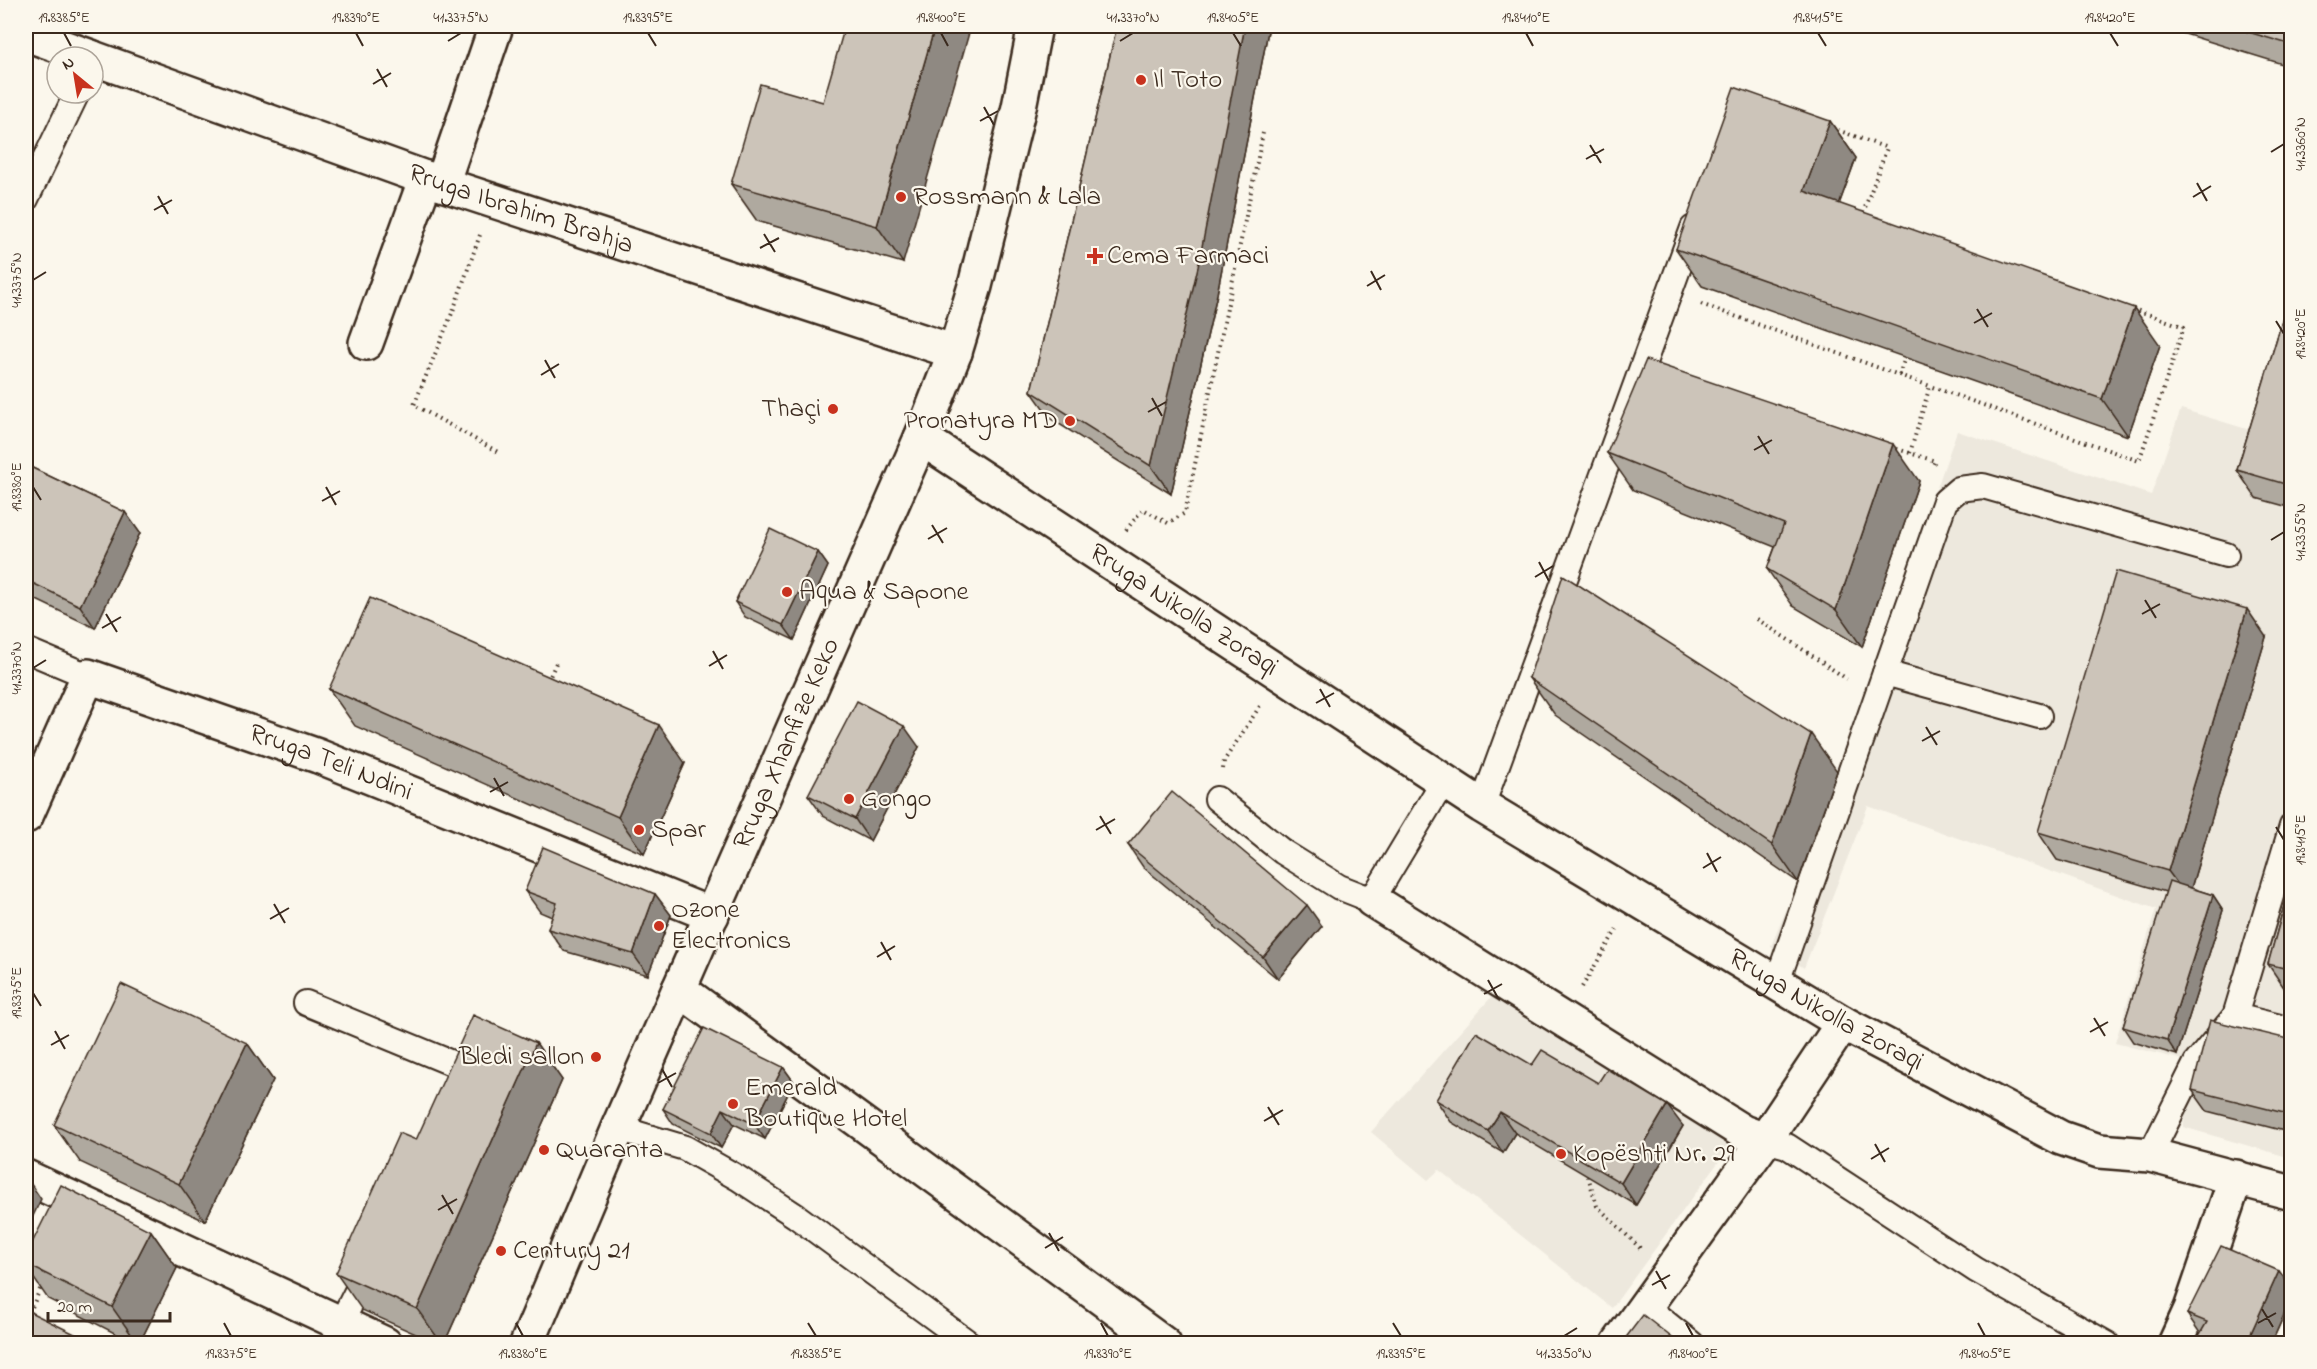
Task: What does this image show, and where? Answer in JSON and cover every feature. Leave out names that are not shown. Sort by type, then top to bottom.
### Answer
[{"type":"street","points":[[366,343],[496,26]]},
{"type":"street","name":"Rruga Xhanfize Keko","points":[[527,1344],[618,1128],[921,438],[955,352],[975,286],[1019,106],[1035,26]]},
{"type":"street","name":"Rruga Ibrahim Brahja","points":[[26,34],[55,45]]},
{"type":"street","name":"Rruga Ibrahim Brahja","points":[[105,63],[434,181],[955,352]]},
{"type":"street","name":"Rruga Nikolla Zoraqi","points":[[921,438],[1443,782],[1844,1023],[2061,1138],[2099,1151],[2150,1155],[2292,1193]]},
{"type":"street","points":[[26,816],[88,676]]},
{"type":"street","name":"Rruga Teli Ndini","points":[[88,676],[318,756],[712,915]]},
{"type":"street","points":[[1372,900],[1743,1132],[1765,1140]]},
{"type":"street","points":[[679,989],[1164,1344]]},
{"type":"street","points":[[1618,1344],[1765,1140],[1844,1023]]},
{"type":"street","points":[[26,1177],[385,1344]]},
{"type":"street","points":[[2175,1344],[2191,1309],[2236,1177]]},
{"type":"lane","points":[[26,199],[71,105]]},
{"type":"lane","points":[[1482,806],[1701,204]]},
{"type":"lane","points":[[1777,982],[1945,501],[1959,489],[1983,486],[2226,555]]},
{"type":"lane","points":[[26,650],[88,676]]},
{"type":"lane","points":[[1885,674],[2038,716]]},
{"type":"lane","points":[[1217,799],[1283,852],[1339,887],[1372,900],[1443,782]]},
{"type":"lane","points":[[2150,1155],[2196,1063],[2235,1016],[2292,826]]},
{"type":"lane","points":[[306,1003],[466,1069],[450,1101]]},
{"type":"lane","points":[[2235,1016],[2292,1030]]},
{"type":"lane","points":[[618,1128],[685,1148],[738,1178],[796,1216],[970,1344]]},
{"type":"lane","points":[[1765,1140],[1787,1146],[1976,1270],[2107,1344]]},
{"type":"lane","points":[[341,1323],[378,1249]]},
{"type":"lane","points":[[1646,1306],[1692,1344]]},
{"type":"path","points":[[1831,127],[1887,148],[1863,213],[1874,217]]},
{"type":"path","points":[[1104,559],[1143,509],[1168,523],[1185,513],[1263,134]]},
{"type":"path","points":[[492,200],[453,311],[414,405],[498,452]]},
{"type":"path","points":[[1669,293],[2139,461],[2184,327],[2128,307]]},
{"type":"path","points":[[1899,375],[1905,358]]},
{"type":"path","points":[[1910,453],[1930,387]]},
{"type":"path","points":[[1888,446],[1935,461],[1931,472]]},
{"type":"path","points":[[1757,620],[1849,681]]},
{"type":"path","points":[[544,689],[556,663]]},
{"type":"path","points":[[1217,799],[1224,761],[1281,675]]},
{"type":"path","points":[[1563,1018],[1620,925]]},
{"type":"path","points":[[1587,1176],[1597,1206],[1649,1257],[1670,1273]]},
{"type":"path","points":[[26,1316],[47,1275]]},
{"type":"shaded area","points":[[2291,349],[2291,1158],[2183,1127],[2195,1063],[2115,1043],[2156,909],[1868,806],[1804,968],[1771,946],[1798,882],[1957,431],[2151,495],[2181,409],[2263,434]]},
{"type":"shaded area","name":"Kopështi Nr. 29","points":[[1494,994],[1736,1138],[1612,1308],[1439,1170],[1428,1180],[1371,1132]]},
{"type":"building","points":[[845,26],[935,26],[877,226],[731,184],[760,84],[823,102]]},
{"type":"building","points":[[1117,26],[1245,26],[1198,267],[1151,466],[1031,391]]},
{"type":"building","points":[[2228,26],[2292,26],[2292,45]]},
{"type":"building","points":[[1734,87],[1830,121],[1804,191],[2134,308],[2102,399],[1676,249]]},
{"type":"building","points":[[2292,288],[2292,486],[2237,470]]},
{"type":"building","points":[[1646,360],[1893,444],[1836,610],[1767,569],[1784,524],[1607,453]]},
{"type":"building","points":[[26,465],[125,512],[80,606],[26,580]]},
{"type":"building","name":"Aqua & Sapone","points":[[770,529],[818,552],[783,625],[735,602]]},
{"type":"building","points":[[2116,571],[2247,609],[2168,871],[2038,832]]},
{"type":"building","points":[[1563,575],[1811,734],[1772,845],[1529,678]]},
{"type":"building","points":[[370,598],[659,725],[618,817],[329,689]]},
{"type":"building","points":[[857,701],[904,726],[855,819],[808,795]]},
{"type":"building","points":[[1172,792],[1307,905],[1263,957],[1128,845]]},
{"type":"building","points":[[543,847],[655,894],[633,954],[548,929],[557,903],[525,891]]},
{"type":"building","points":[[2292,877],[2292,970],[2268,964]]},
{"type":"building","points":[[2169,881],[2213,895],[2167,1040],[2123,1027]]},
{"type":"building","points":[[121,984],[247,1043],[179,1184],[54,1125]]},
{"type":"building","points":[[473,1015],[536,1043],[417,1309],[336,1273],[399,1133],[416,1140]]},
{"type":"building","points":[[2210,1020],[2292,1040],[2292,1115],[2192,1090]]},
{"type":"building","name":"Emerald Boutique Hotel","points":[[704,1028],[783,1067],[754,1124],[723,1109],[711,1133],[663,1109]]},
{"type":"building","points":[[1476,1032],[1532,1065],[1542,1050],[1598,1083],[1607,1069],[1667,1105],[1621,1183],[1500,1112],[1488,1131],[1436,1100]]},
{"type":"building","points":[[61,1185],[151,1231],[112,1307],[26,1264],[26,1255]]},
{"type":"building","points":[[2221,1246],[2279,1271],[2246,1344],[2194,1344],[2207,1322],[2187,1314]]},
{"type":"building","points":[[26,1310],[95,1344],[26,1344]]},
{"type":"building","points":[[1643,1315],[1680,1344],[1621,1344]]},
{"type":"building","points":[[538,1338],[550,1344],[536,1344]]},
{"type":"place","name":"Il Toto","points":[[1141,80]]},
{"type":"place","name":"Rossmann & Lala","points":[[901,197]]},
{"type":"place","name":"Cema Farmaci","points":[[1095,256]]},
{"type":"place","name":"Thaçi","points":[[833,409]]},
{"type":"place","name":"Pronatyra MD","points":[[1070,421]]},
{"type":"place","name":"Aqua & Sapone","points":[[787,592]]},
{"type":"place","name":"Gongo","points":[[849,799]]},
{"type":"place","name":"Spar","points":[[639,830]]},
{"type":"place","name":"Ozone Electronics","points":[[659,926]]},
{"type":"place","name":"Bledi sallon","points":[[596,1057]]},
{"type":"place","name":"Emerald Boutique Hotel","points":[[733,1104]]},
{"type":"place","name":"Quaranta","points":[[544,1150]]},
{"type":"place","name":"Kopështi Nr. 29","points":[[1561,1154]]},
{"type":"place","name":"Century 21","points":[[501,1251]]}]
